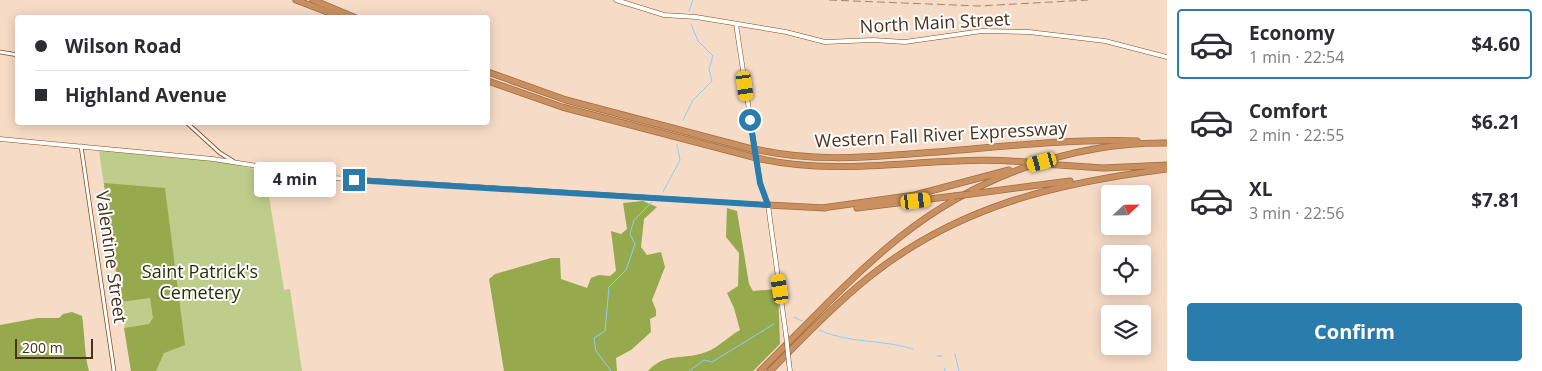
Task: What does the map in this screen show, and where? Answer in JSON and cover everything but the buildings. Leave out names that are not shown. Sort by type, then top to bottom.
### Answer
[{"type":"highway","points":[[296,0],[335,15]]},
{"type":"highway","points":[[313,0],[349,15]]},
{"type":"highway","name":"Western Fall River Expressway","points":[[490,73],[566,100],[752,149],[801,157],[839,159],[1095,141],[1167,142]]},
{"type":"highway","name":"Western Fall River Expressway","points":[[490,82],[562,107],[760,159],[803,165],[836,167],[969,160],[1043,163],[1096,168],[1167,167]]},
{"type":"highway","points":[[822,208],[870,203],[923,193],[1107,147],[1167,142]]},
{"type":"highway","points":[[760,371],[872,262],[908,230],[940,208],[980,186],[1043,163]]},
{"type":"highway","points":[[770,371],[862,283],[900,254],[933,234],[976,213],[1020,197],[1167,167]]},
{"type":"highway","points":[[768,205],[822,208],[870,207],[1121,175]]},
{"type":"main road","name":"North Main Street","points":[[616,0],[664,14],[696,17],[833,42],[868,40],[905,42],[982,31],[1029,32],[1105,41],[1167,57]]},
{"type":"main road","points":[[736,24],[760,183],[768,205],[790,371]]},
{"type":"main road","points":[[0,139],[236,162],[334,178],[768,205]]},
{"type":"street","points":[[0,52],[15,54]]},
{"type":"street","points":[[189,125],[220,153],[236,162]]},
{"type":"street","name":"Valentine Street","points":[[81,146],[114,371]]},
{"type":"green space","name":"Saint Patrick's Cemetery","points":[[99,151],[220,162],[265,171],[284,290],[290,289],[302,371],[131,371]]},
{"type":"green space","points":[[104,183],[165,188],[185,345],[164,353],[156,371],[131,371],[124,328],[149,324],[153,318],[150,298],[120,302]]},
{"type":"green space","points":[[643,201],[657,207],[644,219],[641,247],[647,255],[661,252],[665,267],[652,300],[656,316],[650,319],[651,332],[631,350],[616,358],[617,371],[504,371],[489,279],[495,274],[551,258],[560,258],[561,279],[587,288],[591,278],[599,275],[610,276],[616,271],[611,231],[621,234],[627,229],[623,203]]},
{"type":"green space","points":[[727,208],[737,211],[749,284],[753,291],[778,289],[780,344],[753,371],[648,371],[662,361],[698,355],[710,350],[740,330],[734,308],[727,293],[738,286],[739,253],[726,237]]},
{"type":"green space","points":[[72,312],[82,316],[89,371],[0,371],[0,325],[38,318],[59,318],[63,314]]},
{"type":"waterway","points":[[689,11],[693,0]]},
{"type":"waterway","points":[[683,120],[693,100],[712,81],[709,69],[713,56],[698,41],[691,24]]},
{"type":"waterway","points":[[663,192],[680,160],[677,144]]},
{"type":"waterway","points":[[611,371],[596,351],[594,338],[605,331],[609,287],[626,270],[635,244],[630,234],[634,220],[652,202]]},
{"type":"waterway","points":[[794,317],[802,321]]},
{"type":"waterway","points":[[689,371],[704,360],[712,362],[774,324]]},
{"type":"waterway","points":[[819,330],[854,340],[913,349]]},
{"type":"waterway","points":[[955,354],[959,371]]},
{"type":"waterway","points":[[937,356],[942,356]]},
{"type":"railway","points":[[829,0],[979,6],[1088,0]]},
{"type":"route","points":[[354,180],[768,205],[760,183],[750,120]]}]
